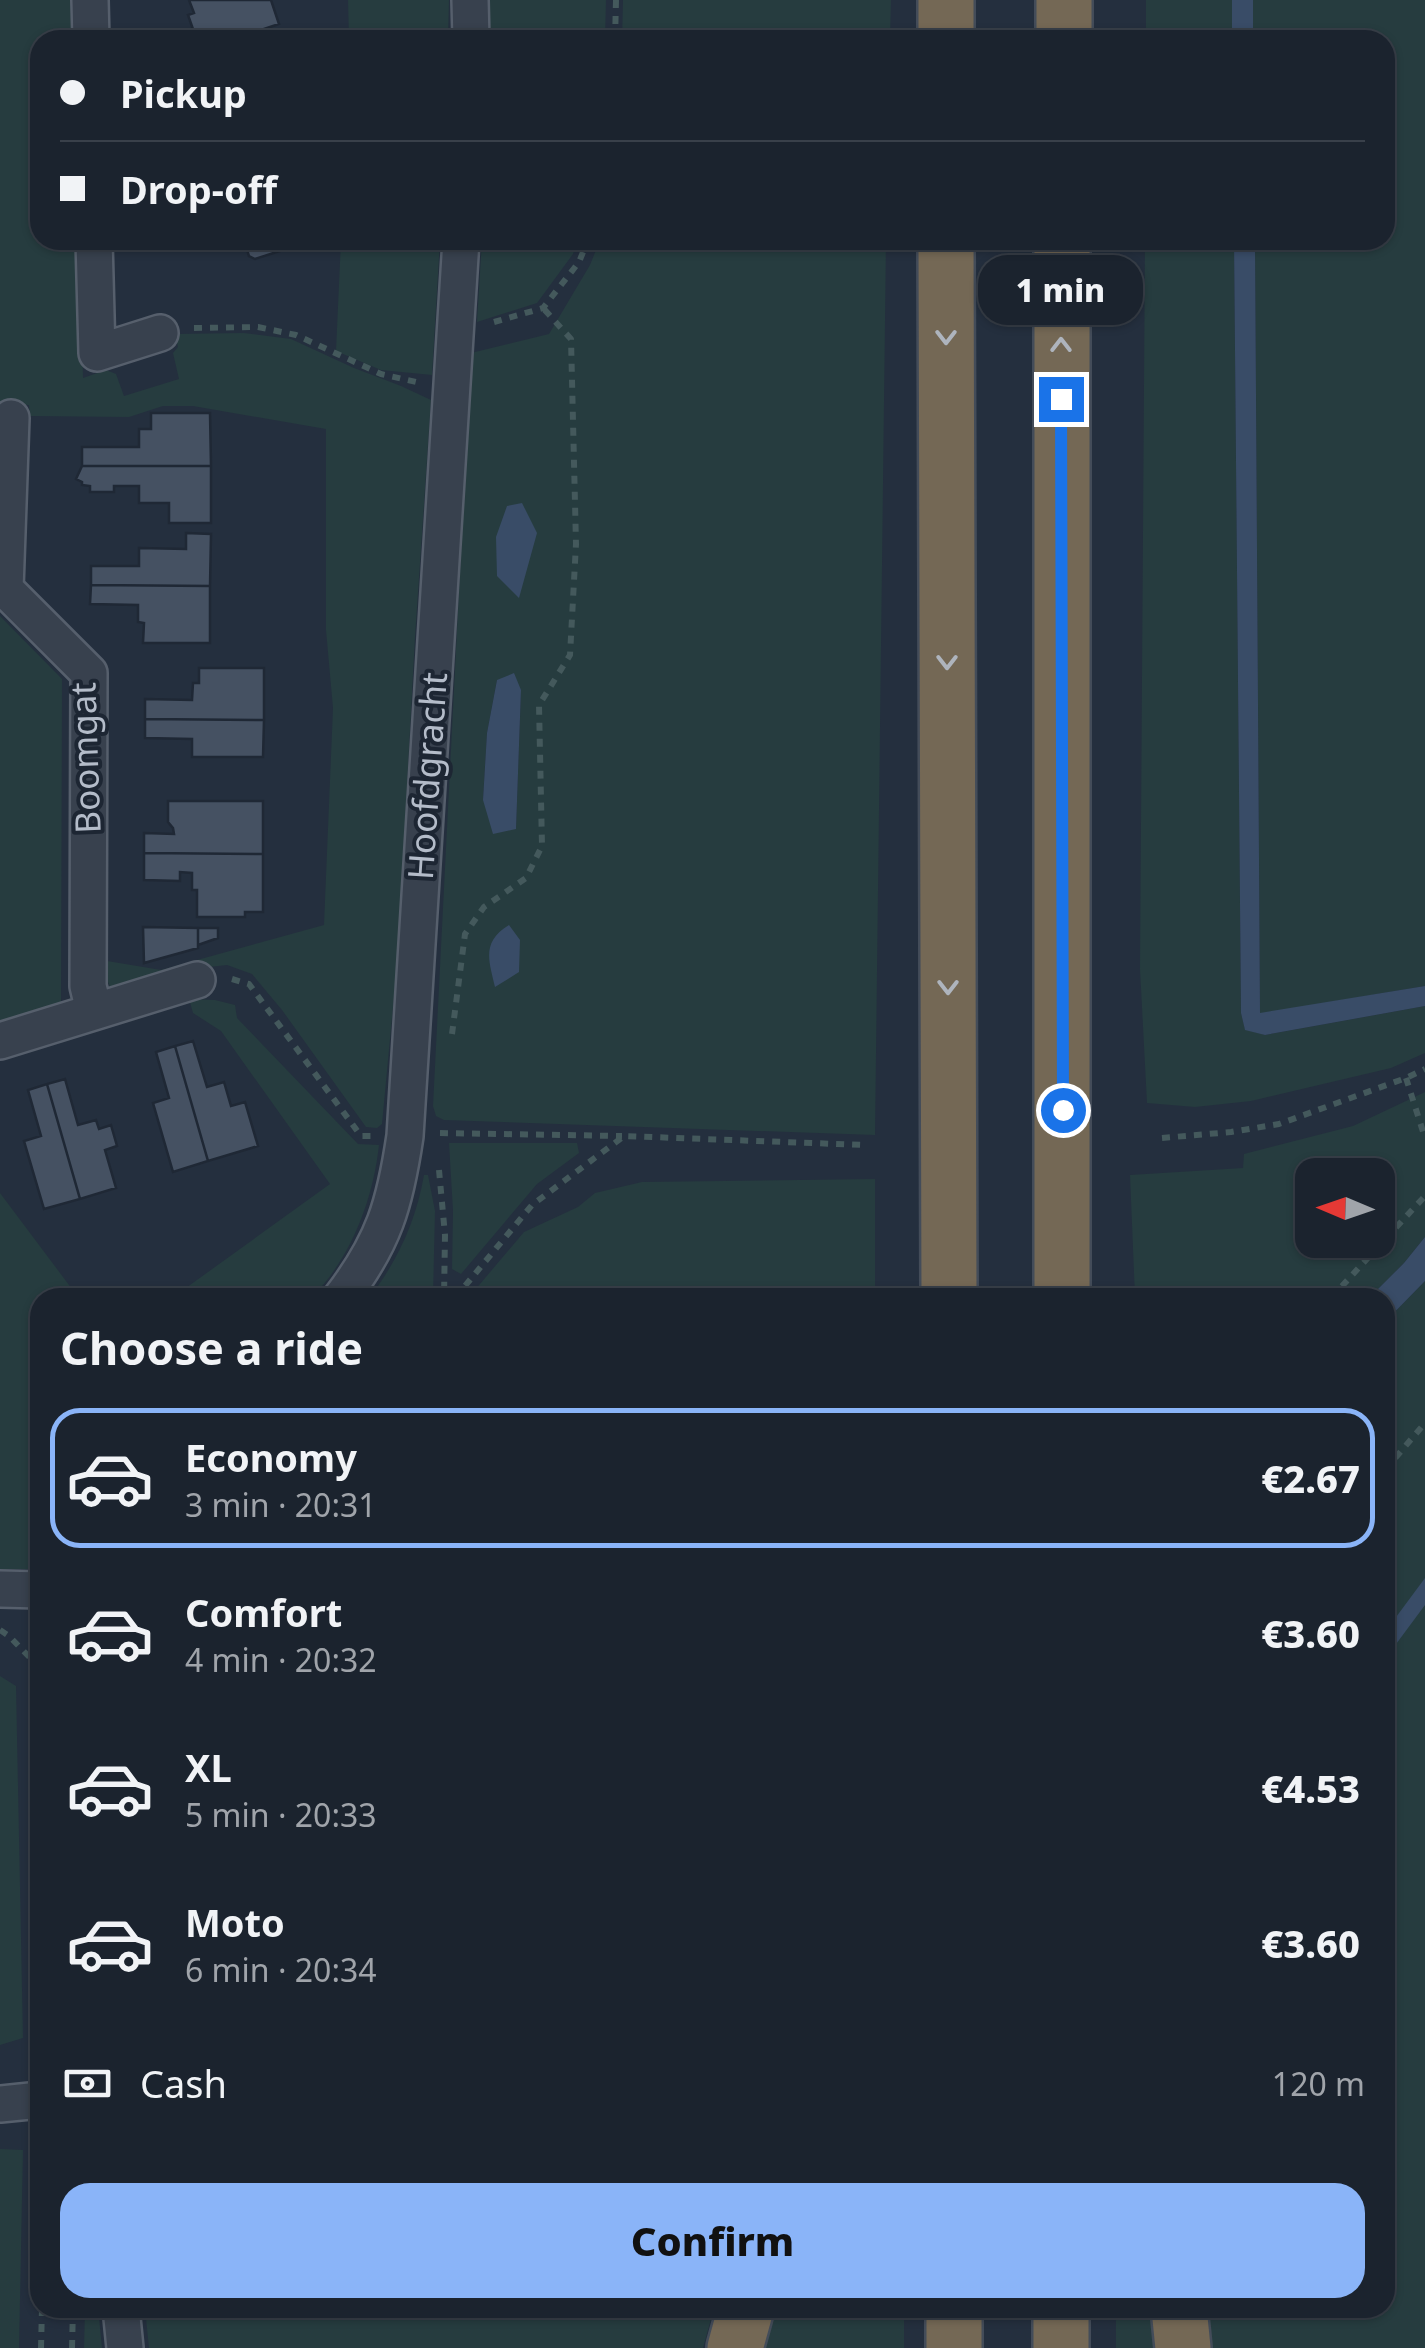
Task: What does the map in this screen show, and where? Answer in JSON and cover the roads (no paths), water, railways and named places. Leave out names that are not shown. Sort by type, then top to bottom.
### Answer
[{"type":"highway","points":[[946,0],[946,30]]},
{"type":"highway","points":[[1064,0],[1064,30]]},
{"type":"highway","points":[[946,250],[949,1288]]},
{"type":"highway","points":[[1062,250],[1062,1288]]},
{"type":"highway","points":[[1063,1073],[1084,1288]]},
{"type":"highway","points":[[941,1288],[948,1242]]},
{"type":"highway","points":[[736,2348],[744,2318]]},
{"type":"highway","points":[[954,2318],[954,2348]]},
{"type":"highway","points":[[1061,2318],[1062,2348]]},
{"type":"highway","points":[[1180,2318],[1183,2348]]},
{"type":"street","points":[[90,0],[91,30]]},
{"type":"street","points":[[470,0],[471,30]]},
{"type":"street","points":[[94,250],[96,353],[160,333]]},
{"type":"street","name":"Hoofdgracht","points":[[349,1288],[376,1247],[422,1134],[460,250]]},
{"type":"street","name":"Boomgat","points":[[11,418],[5,589],[90,673],[88,986],[94,1011]]},
{"type":"street","points":[[0,1040],[196,980]]},
{"type":"street","points":[[0,1590],[30,1590]]},
{"type":"street","points":[[0,2104],[30,2101]]},
{"type":"street","points":[[122,2318],[125,2348]]},
{"type":"water","points":[[1232,0],[1253,0],[1253,30],[1232,30]]},
{"type":"water","points":[[1234,250],[1255,250],[1260,1013],[1425,986],[1425,1006],[1265,1035],[1245,1030],[1241,1013]]},
{"type":"water","points":[[522,503],[537,533],[519,598],[497,576],[496,537],[507,506]]},
{"type":"water","points":[[514,673],[521,690],[516,829],[493,834],[483,800],[487,733],[497,680]]},
{"type":"water","points":[[509,925],[520,940],[519,972],[495,987],[489,953],[494,938]]},
{"type":"water","points":[[1425,1237],[1425,1281],[1395,1312],[1395,1288],[1379,1288]]},
{"type":"water","points":[[1425,1578],[1425,1605],[1395,1646],[1395,1618]]}]
